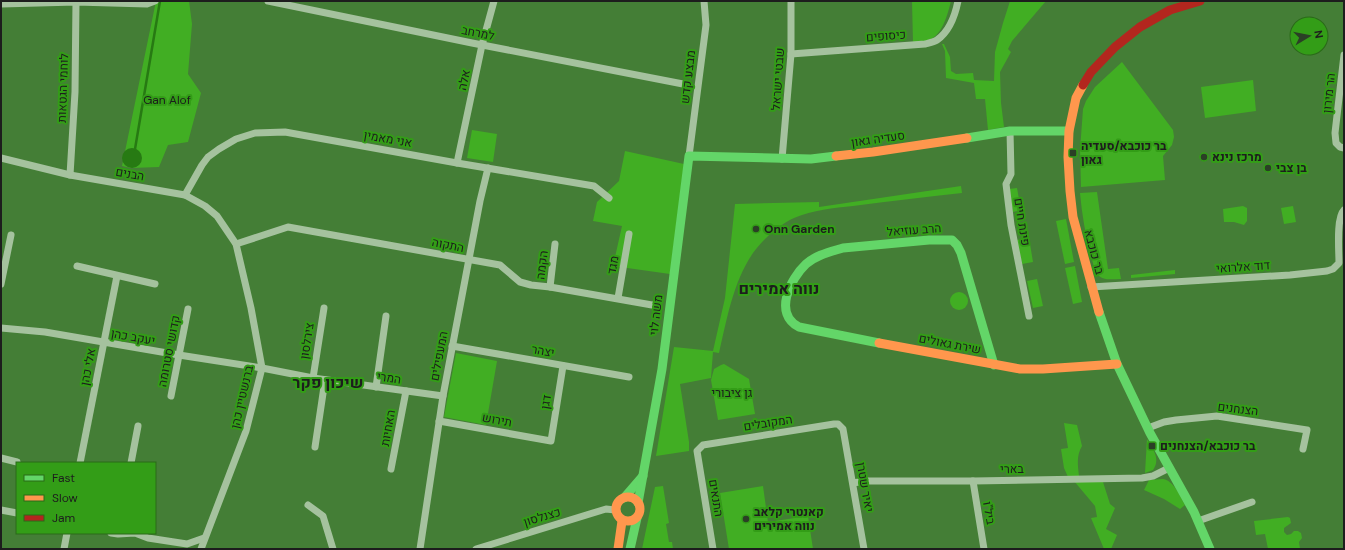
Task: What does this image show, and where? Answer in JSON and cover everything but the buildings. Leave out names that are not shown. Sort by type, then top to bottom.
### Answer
[{"type":"street","points":[[1,4],[76,1],[148,4],[155,1]]},
{"type":"street","name":"לוחמי הגטאות","points":[[70,175],[75,92],[76,1]]},
{"type":"street","name":"למרחב","points":[[268,1],[482,45],[684,84]]},
{"type":"street","name":"אלה","points":[[458,163],[482,45],[494,1]]},
{"type":"street","name":"מבצע קדש","points":[[689,156],[706,25],[704,1]]},
{"type":"street","name":"שבטי ישראל","points":[[782,159],[791,54],[791,1]]},
{"type":"street","name":"כיסופים","points":[[791,54],[925,44],[937,40],[947,29],[955,16],[958,1]]},
{"type":"street","name":"בר כוכבא","points":[[1200,1],[1170,10],[1140,26],[1115,47],[1091,72],[1076,98],[1069,131],[1069,178],[1073,217],[1096,307],[1116,364],[1148,428],[1198,521],[1210,549]]},
{"type":"street","name":"הר מירון","points":[[1344,55],[1335,133],[1336,143],[1340,147],[1344,148]]},
{"type":"street","name":"סעדיה גאון","points":[[689,156],[782,159],[835,157],[1010,131],[1069,131]]},
{"type":"street","name":"פינת חיים","points":[[1010,131],[1010,174],[1006,184],[1011,225],[1029,316]]},
{"type":"street","name":"אני מאמין","points":[[186,195],[196,175],[208,158],[236,139],[255,133],[285,132],[594,186],[609,198]]},
{"type":"street","name":"משה לוי","points":[[638,503],[662,369],[689,156]]},
{"type":"street","name":"הבנים","points":[[1,158],[70,175],[186,195],[217,216],[236,244]]},
{"type":"street","name":"המעפילים","points":[[420,549],[443,396],[480,201],[488,168]]},
{"type":"street","name":"דוד אלרואי","points":[[1091,287],[1275,276],[1327,271],[1333,269],[1338,263],[1339,221],[1344,210]]},
{"type":"street","name":"התקוה","points":[[236,244],[288,227],[500,266],[520,282],[530,285],[652,304]]},
{"type":"street","name":"מגד","points":[[618,298],[629,234]]},
{"type":"street","points":[[1,284],[11,235]]},
{"type":"street","name":"הרב עוזיאל","points":[[786,315],[785,305],[792,281],[803,266],[814,258],[829,251],[849,246],[943,239],[952,240],[958,245],[962,253],[994,365]]},
{"type":"street","name":"ברנשטיין כהן","points":[[201,549],[246,431],[262,368],[251,308],[236,244]]},
{"type":"street","name":"הקמה","points":[[550,287],[555,244]]},
{"type":"street","points":[[77,266],[155,284]]},
{"type":"street","name":"אלי כהן","points":[[80,462],[117,276]]},
{"type":"street","name":"צירלסון","points":[[313,378],[324,308]]},
{"type":"street","name":"קדושי סטרומה","points":[[172,396],[188,309]]},
{"type":"street","name":"שירת גאולים","points":[[786,315],[794,325],[799,327],[1020,369],[1116,364]]},
{"type":"street","points":[[376,387],[386,316]]},
{"type":"street","name":"יעקב כהן","points":[[1,328],[45,332],[262,368]]},
{"type":"street","name":"יצהר","points":[[452,346],[629,377]]},
{"type":"street","name":"דגן","points":[[550,441],[563,366]]},
{"type":"street","name":"המרי","points":[[262,368],[325,380],[443,396]]},
{"type":"street","points":[[315,447],[325,380]]},
{"type":"street","name":"האחיות","points":[[391,469],[406,391]]},
{"type":"street","name":"הצנחנים","points":[[1148,428],[1164,422],[1176,420],[1223,417],[1306,430],[1303,449]]},
{"type":"street","name":"תירוש","points":[[439,421],[550,441]]},
{"type":"street","name":"המקובלים","points":[[697,451],[703,445],[834,424],[838,424],[843,429]]},
{"type":"street","points":[[131,462],[138,426]]},
{"type":"street","name":"יאיר שטרן","points":[[843,429],[864,549]]},
{"type":"street","name":"התנאים","points":[[697,451],[714,549]]},
{"type":"street","points":[[1,458],[17,462]]},
{"type":"street","name":"בארי","points":[[853,483],[866,481],[1142,478],[1153,476],[1169,468]]},
{"type":"street","points":[[637,518],[630,522],[622,521],[616,514],[615,510],[617,502],[624,498],[643,476]]},
{"type":"street","name":"ביל\"ו","points":[[973,481],[984,549]]},
{"type":"street","points":[[624,498],[632,498],[638,503],[640,511],[630,549]]},
{"type":"street","points":[[1198,521],[1252,502]]},
{"type":"street","points":[[308,505],[323,516],[333,549]]},
{"type":"street","name":"כצנלסון","points":[[476,549],[606,509],[615,510]]},
{"type":"street","points":[[1,510],[16,513]]},
{"type":"street","points":[[618,549],[622,521]]},
{"type":"street","points":[[64,549],[67,534]]},
{"type":"street","points":[[135,534],[148,538],[187,544],[204,538]]},
{"type":"green space","name":"Gan Alof","points":[[156,1],[189,1],[192,24],[188,74],[201,93],[188,142],[168,145],[159,167],[131,168],[122,166]]},
{"type":"green space","points":[[912,1],[951,1],[947,17],[942,28],[929,40],[913,43]]},
{"type":"green space","points":[[1010,1],[1046,1],[1012,41],[1008,49],[1011,52],[1000,72],[1001,103],[1004,127],[988,130],[985,99],[976,99],[974,83],[946,78],[945,51],[942,44],[944,44],[950,57],[951,71],[956,74],[973,73],[974,80],[994,81],[995,52]]},
{"type":"green space","points":[[1122,62],[1173,130],[1174,137],[1172,145],[1163,156],[1165,180],[1081,187],[1080,150],[1083,109],[1095,87]]},
{"type":"green space","points":[[1253,80],[1256,111],[1205,118],[1201,87]]},
{"type":"green space","points":[[472,130],[497,134],[493,162],[467,158]]},
{"type":"green space","points":[[625,151],[684,164],[670,274],[613,266],[622,226],[593,221],[597,202],[619,181]]},
{"type":"green space","points":[[961,186],[962,193],[809,213],[788,221],[772,233],[753,253],[740,276],[728,314],[719,353],[713,352],[711,378],[680,384],[689,451],[656,456],[674,347],[713,351],[725,298],[735,204],[819,202],[819,207]]},
{"type":"green space","points":[[1017,188],[1021,210],[1013,212],[1009,189]]},
{"type":"green space","points":[[1097,192],[1108,269],[1119,268],[1121,279],[1108,279],[1100,277],[1096,272],[1092,260],[1084,227],[1080,193]]},
{"type":"green space","points":[[1243,206],[1247,208],[1247,221],[1244,225],[1234,222],[1224,222],[1223,209]]},
{"type":"green space","points":[[1293,206],[1296,222],[1284,224],[1281,208]]},
{"type":"green space","points":[[1066,219],[1074,262],[1065,264],[1056,221]]},
{"type":"green space","points":[[1029,238],[1033,262],[1022,264],[1017,240]]},
{"type":"green space","points":[[1075,266],[1082,302],[1073,304],[1065,268]]},
{"type":"green space","points":[[1175,270],[1175,274],[1131,278],[1131,275]]},
{"type":"green space","points":[[1037,279],[1043,306],[1033,308],[1027,281]]},
{"type":"green space","points":[[959,292],[965,295],[968,301],[965,307],[959,310],[953,307],[950,301],[953,295]]},
{"type":"green space","points":[[456,353],[497,361],[486,425],[444,417]]},
{"type":"green space","name":"גן ציבורי","points":[[724,364],[749,379],[755,414],[718,420],[711,380],[714,369]]},
{"type":"green space","points":[[1064,423],[1077,425],[1082,446],[1078,457],[1079,476],[1068,477],[1064,468],[1061,449],[1068,448]]},
{"type":"green space","points":[[1147,439],[1155,454],[1156,462],[1153,470],[1145,473]]},
{"type":"green space","points":[[1149,480],[1167,480],[1179,493],[1185,505],[1180,509],[1164,499],[1144,490]]},
{"type":"green space","points":[[1074,481],[1103,482],[1110,504],[1115,508],[1106,529],[1117,535],[1111,549],[1104,549],[1091,518],[1097,517],[1095,506]]},
{"type":"green space","points":[[663,486],[669,523],[666,524],[669,542],[672,542],[673,549],[642,549],[655,487]]},
{"type":"green space","name":"קאנטרי קלאב נווה אמירים","points":[[763,486],[768,522],[808,516],[813,549],[729,549],[720,493]]},
{"type":"green space","points":[[1290,518],[1291,523],[1284,528],[1284,532],[1287,535],[1294,531],[1301,533],[1302,538],[1299,542],[1300,549],[1268,549],[1265,534],[1256,535],[1254,521]]},
{"type":"shaded area","points":[[132,148],[139,151],[142,158],[139,165],[132,168],[125,165],[122,158],[125,151]]},
{"type":"waterway","points":[[135,149],[160,1]]},
{"type":"traffic: fast","points":[[967,138],[1010,131],[1069,131]]},
{"type":"traffic: fast","points":[[638,503],[662,369],[689,156],[811,159],[836,156]]},
{"type":"traffic: fast","points":[[879,343],[799,327],[791,321],[787,314],[786,305],[787,296],[794,278],[800,270],[814,258],[843,248],[929,240],[952,240],[957,245],[961,253],[994,365]]},
{"type":"traffic: fast","points":[[1099,312],[1117,364],[1150,433],[1194,512],[1210,549]]},
{"type":"traffic: fast","points":[[624,498],[643,476]]},
{"type":"traffic: fast","points":[[630,549],[637,518]]},
{"type":"traffic: slow","points":[[1083,85],[1076,98],[1069,131],[1068,157],[1070,191],[1073,217],[1099,312]]},
{"type":"traffic: slow","points":[[836,156],[967,138]]},
{"type":"traffic: slow","points":[[879,343],[1020,369],[1117,364]]},
{"type":"traffic: slow","points":[[628,497],[637,500],[640,509],[637,518],[628,521],[619,518],[616,509],[619,500],[628,497]]},
{"type":"traffic: slow","points":[[618,549],[622,521]]},
{"type":"traffic: jam","points":[[1083,85],[1091,72],[1115,47],[1140,27],[1170,10],[1200,1]]},
{"type":"place","name":"בר כוכבא/סעדיה גאון","points":[[1073,153]]},
{"type":"place","name":"מרכז נינא","points":[[1204,157]]},
{"type":"place","name":"בן צבי","points":[[1268,168]]},
{"type":"place","name":"Onn Garden","points":[[756,229]]},
{"type":"place","name":"בר כוכבא/הצנחנים","points":[[1152,446]]},
{"type":"place","name":"קאנטרי קלאב נווה אמירים","points":[[746,519]]},
{"type":"district","name":"נווה אמירים","points":[[779,288]]},
{"type":"district","name":"שיכון פקר","points":[[328,382]]}]
